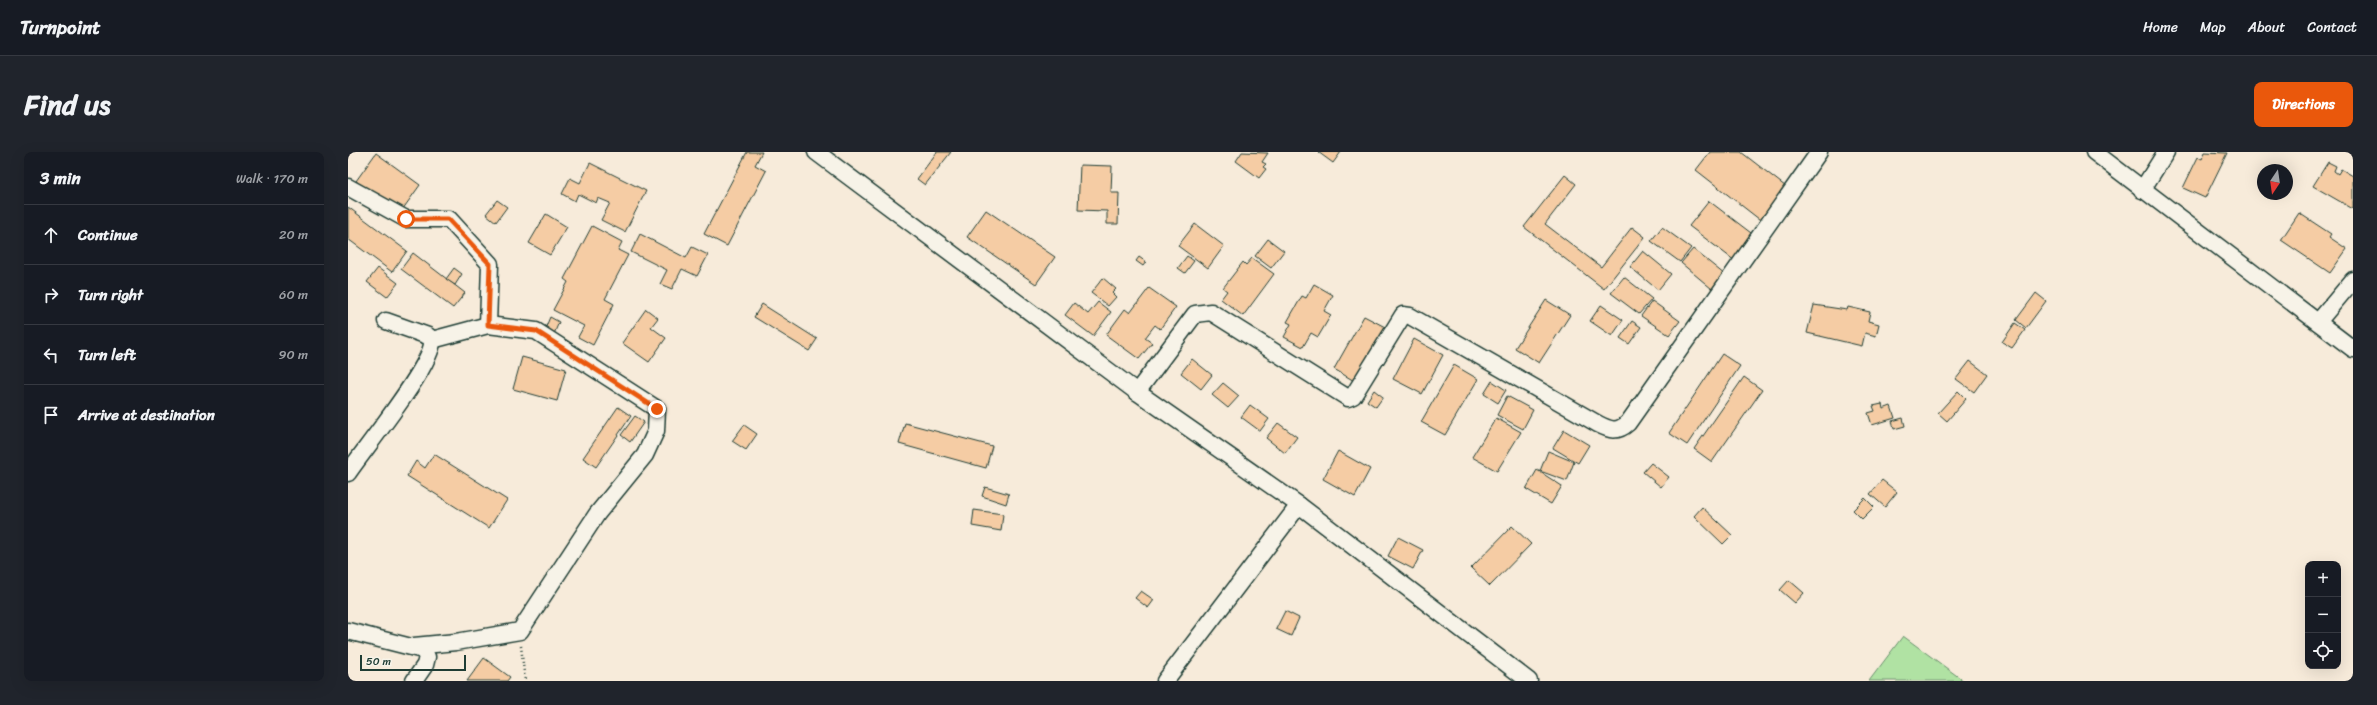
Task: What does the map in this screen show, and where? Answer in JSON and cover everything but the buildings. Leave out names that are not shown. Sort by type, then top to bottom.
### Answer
[{"type":"street","points":[[816,152],[1137,392],[1299,505],[1529,681]]},
{"type":"street","points":[[1137,392],[1195,314],[1211,312],[1348,398],[1353,396],[1403,315],[1410,316],[1598,424],[1610,430],[1621,429],[1628,423],[1819,152]]},
{"type":"street","points":[[2094,152],[2353,349]]},
{"type":"street","points":[[2142,190],[2166,152]]},
{"type":"street","points":[[348,187],[406,219],[448,219],[490,264],[488,325]]},
{"type":"street","points":[[2318,322],[2353,280]]},
{"type":"street","points":[[386,322],[415,331],[432,340],[488,325],[536,331],[657,409],[656,431],[645,455],[597,514],[520,631],[456,642],[414,646]]},
{"type":"street","points":[[348,474],[415,379],[433,347],[432,340]]},
{"type":"street","points":[[1165,681],[1299,505]]},
{"type":"street","points":[[348,631],[414,646],[423,650],[427,657],[425,665],[414,681]]},
{"type":"path","points":[[520,631],[525,681]]},
{"type":"green space","points":[[1903,636],[1964,681],[1869,681]]},
{"type":"route","points":[[406,219],[448,219],[490,264],[488,325],[508,326],[536,331],[657,409]]}]
